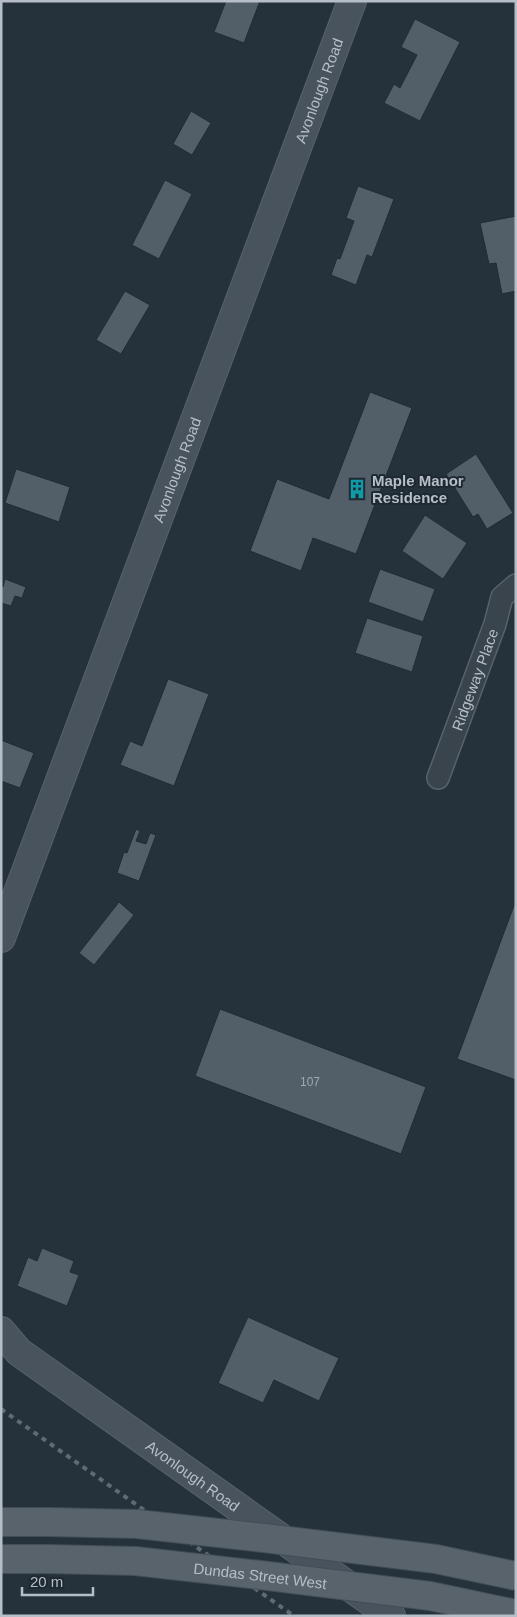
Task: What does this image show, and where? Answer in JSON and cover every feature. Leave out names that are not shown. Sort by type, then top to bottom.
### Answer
[{"type":"main road","points":[[1,1522],[137,1524],[436,1559],[516,1576]]},
{"type":"main road","name":"Dundas Street West","points":[[1,1559],[135,1561],[430,1596],[516,1614]]},
{"type":"street","name":"Avonlough Road","points":[[1,938],[352,1]]},
{"type":"street","name":"Ridgeway Place","points":[[438,778],[495,624],[502,596],[516,584]]},
{"type":"street","name":"Avonlough Road","points":[[1,1331],[19,1352],[391,1616]]},
{"type":"building","points":[[226,1],[260,1],[244,43],[214,32]]},
{"type":"building","points":[[415,19],[460,42],[420,121],[384,103],[394,84],[400,88],[417,55],[401,47]]},
{"type":"building","points":[[191,111],[211,123],[192,155],[173,144]]},
{"type":"building","points":[[165,180],[192,194],[159,259],[132,245]]},
{"type":"building","points":[[358,186],[394,199],[372,257],[367,255],[356,285],[331,275],[337,258],[340,259],[354,221],[346,218]]},
{"type":"building","points":[[516,216],[516,291],[502,294],[496,263],[489,264],[480,223]]},
{"type":"building","points":[[125,291],[150,305],[121,354],[96,340]]},
{"type":"building","name":"Maple Manor Residence","points":[[370,392],[412,408],[356,554],[313,538],[301,571],[250,551],[277,479],[329,499]]},
{"type":"building","points":[[476,454],[513,513],[487,529],[478,514],[473,517],[446,474]]},
{"type":"building","points":[[16,469],[70,487],[59,522],[5,503]]},
{"type":"building","points":[[425,515],[467,543],[443,579],[402,551]]},
{"type":"building","points":[[380,569],[435,589],[423,622],[368,602]]},
{"type":"building","points":[[5,579],[26,587],[22,598],[15,596],[11,606],[1,603],[1,587],[3,587]]},
{"type":"building","points":[[367,618],[423,636],[412,672],[355,653]]},
{"type":"building","points":[[168,679],[209,694],[174,786],[120,765],[130,741],[142,746]]},
{"type":"building","points":[[1,740],[34,753],[20,788],[1,781]]},
{"type":"building","points":[[136,829],[140,831],[136,841],[146,844],[150,833],[156,835],[139,881],[117,873],[124,852],[127,853]]},
{"type":"building","points":[[516,900],[516,1080],[457,1059]]},
{"type":"building","points":[[119,902],[134,915],[94,965],[79,953]]},
{"type":"building","points":[[220,1009],[426,1087],[401,1154],[195,1076]]},
{"type":"building","points":[[42,1248],[74,1261],[70,1272],[79,1275],[67,1306],[17,1286],[28,1257],[37,1261]]},
{"type":"building","points":[[248,1317],[339,1358],[319,1401],[274,1380],[263,1403],[218,1383]]},
{"type":"railway","points":[[1,1409],[294,1616]]},
{"type":"place","name":"Maple Manor Residence","points":[[357,489]]}]
